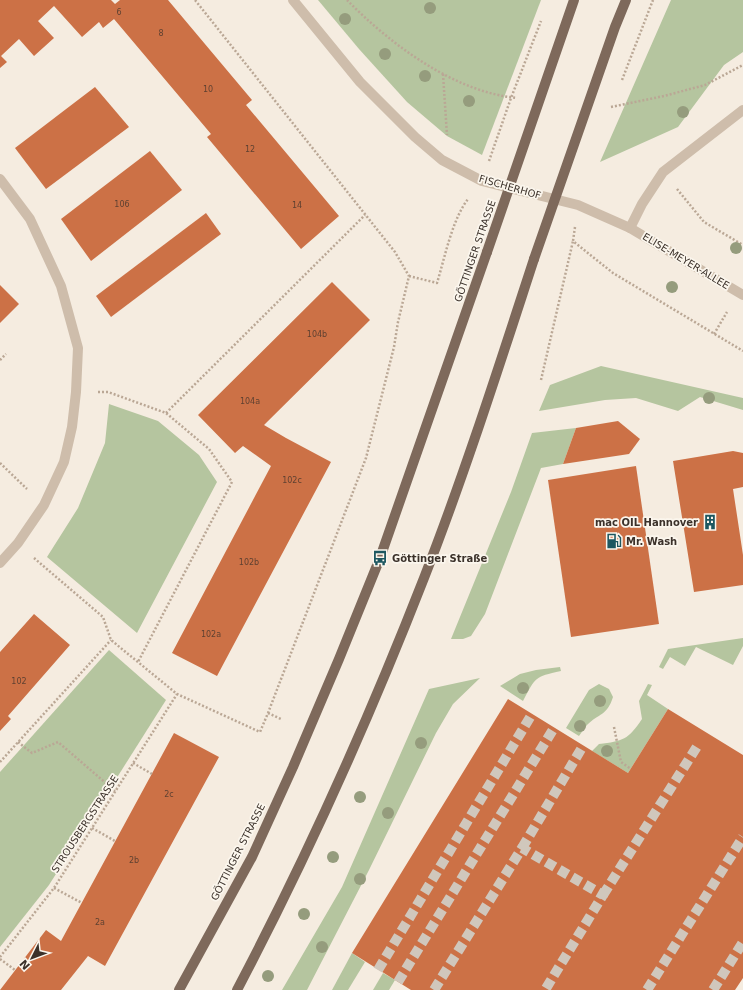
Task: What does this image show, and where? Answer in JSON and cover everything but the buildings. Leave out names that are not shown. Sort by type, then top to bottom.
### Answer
[{"type":"main road","name":"GÖTTINGER STRASSE","points":[[179,990],[252,857],[293,767],[380,558],[574,0]]},
{"type":"main road","points":[[237,990],[270,927],[339,781],[386,673],[425,576],[486,405],[534,259],[615,27],[626,0]]},
{"type":"street","name":"FISCHERHOF","points":[[293,0],[360,82],[415,138],[442,160],[482,181],[578,205],[630,228]]},
{"type":"street","points":[[630,228],[642,204],[663,172],[743,110]]},
{"type":"street","points":[[0,179],[30,219],[61,286],[78,348],[76,392],[72,427],[64,462],[44,505],[18,543],[0,563]]},
{"type":"street","name":"ELISE-MEYER-ALLEE","points":[[630,228],[743,295]]},
{"type":"path","points":[[18,543],[103,617],[111,640],[177,694],[260,732],[366,458],[394,347],[398,322],[409,276],[395,252],[195,0]]},
{"type":"path","points":[[409,276],[437,282],[462,207],[482,181],[511,98],[544,14]]},
{"type":"path","points":[[442,74],[447,136],[442,160]]},
{"type":"path","points":[[663,172],[704,222],[743,245]]},
{"type":"path","points":[[541,380],[573,241],[578,205]]},
{"type":"path","points":[[166,413],[365,215]]},
{"type":"path","points":[[573,241],[613,273],[743,352]]},
{"type":"path","points":[[0,360],[6,354]]},
{"type":"path","points":[[76,392],[108,392],[166,413],[209,449],[232,482],[138,662]]},
{"type":"path","points":[[0,463],[44,505]]},
{"type":"path","points":[[0,762],[111,640]]},
{"type":"path","name":"STROUSBERGSTRASSE","points":[[0,958],[54,888],[177,694]]},
{"type":"path","points":[[268,714],[281,719]]},
{"type":"path","points":[[614,727],[621,762],[631,769]]},
{"type":"path","points":[[18,742],[32,753],[58,742],[115,791]]},
{"type":"path","points":[[133,763],[152,774]]},
{"type":"path","points":[[92,828],[115,841]]},
{"type":"path","points":[[54,888],[82,903]]},
{"type":"path","points":[[0,958],[14,970]]},
{"type":"green space","points":[[318,0],[541,0],[482,155],[447,136],[407,102],[359,49]]},
{"type":"green space","points":[[671,0],[743,0],[743,52],[724,65],[678,127],[600,162]]},
{"type":"green space","points":[[601,366],[743,398],[743,410],[700,397],[678,411],[636,398],[605,400],[539,411],[550,385]]},
{"type":"green space","points":[[109,404],[158,421],[199,455],[217,482],[137,633],[47,557],[78,508],[105,443]]},
{"type":"green space","points":[[576,428],[563,464],[541,468],[485,614],[471,636],[463,639],[451,639],[511,492],[532,433]]},
{"type":"green space","points":[[743,638],[743,646],[733,665],[696,647],[685,666],[670,657],[663,669],[659,667],[668,649]]},
{"type":"green space","points":[[109,650],[166,700],[49,885],[0,947],[0,772]]},
{"type":"green space","points":[[560,667],[561,671],[537,679],[523,701],[500,686],[520,674]]},
{"type":"green space","points":[[480,678],[453,704],[436,733],[369,870],[307,990],[282,990],[342,887],[429,689]]},
{"type":"green space","points":[[599,684],[609,689],[613,697],[611,703],[602,714],[587,725],[579,736],[566,728],[589,690]]},
{"type":"green space","points":[[648,684],[652,685],[647,695],[668,709],[628,773],[592,751],[599,744],[614,742],[624,738],[633,731],[642,719],[639,701]]},
{"type":"green space","points":[[352,953],[365,962],[348,990],[332,990]]},
{"type":"green space","points":[[383,973],[395,980],[389,990],[373,990]]},
{"type":"tunnel","points":[[378,970],[532,714]]},
{"type":"tunnel","points":[[398,982],[554,728]]},
{"type":"tunnel","points":[[603,895],[698,745]]},
{"type":"tunnel","points":[[522,848],[583,746]]},
{"type":"tunnel","points":[[647,990],[743,837]]},
{"type":"tunnel","points":[[434,990],[522,848],[603,895],[545,990]]},
{"type":"tunnel","points":[[713,990],[743,942]]},
{"type":"place","name":"mac OIL Hannover","points":[[710,522]]},
{"type":"place","name":"Mr. Wash","points":[[614,541]]},
{"type":"place","name":"Göttinger Straße","points":[[380,558]]}]
